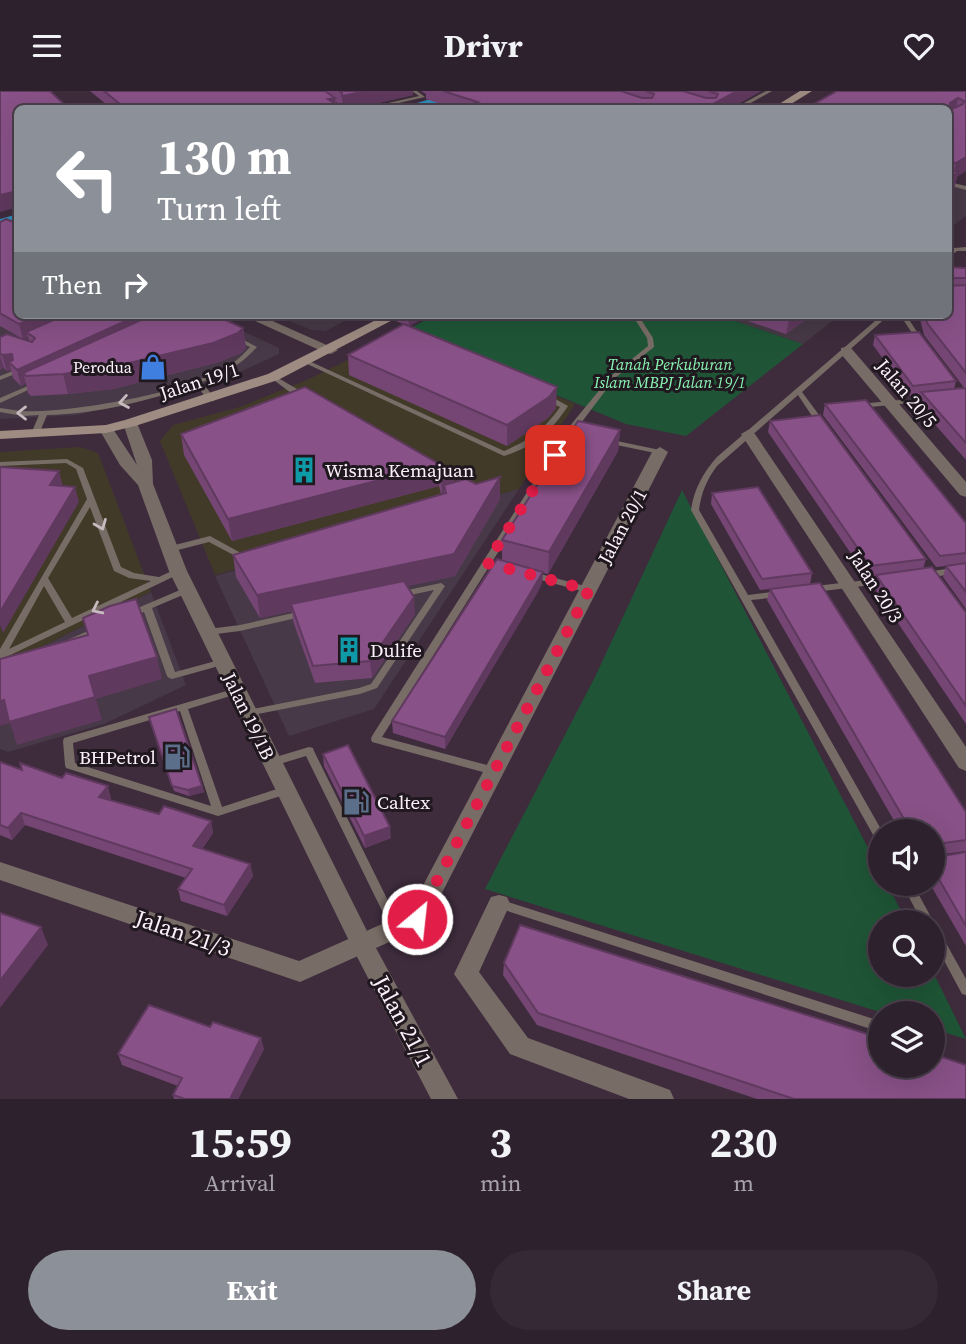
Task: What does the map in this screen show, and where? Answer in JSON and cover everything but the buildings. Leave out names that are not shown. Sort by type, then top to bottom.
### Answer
[{"type":"main road","points":[[782,105],[807,91]]},
{"type":"main road","name":"Jalan 19/1","points":[[0,435],[106,429],[211,399],[307,362],[389,319]]},
{"type":"street","points":[[257,319],[331,350]]},
{"type":"street","name":"Jalan 20/5","points":[[846,351],[966,492]]},
{"type":"street","name":"Jalan 19/1B","points":[[130,423],[144,460],[145,484],[182,580],[362,944]]},
{"type":"street","name":"Jalan 19/1B","points":[[106,429],[125,462],[145,484]]},
{"type":"street","name":"Jalan 20/3","points":[[748,434],[966,763]]},
{"type":"street","name":"Jalan 20/1","points":[[362,944],[417,919],[660,452]]},
{"type":"street","name":"Jalan 21/3","points":[[0,871],[300,972],[362,944]]},
{"type":"street","points":[[499,904],[466,974],[519,1046],[661,1099]]},
{"type":"street","name":"Jalan 21/1","points":[[362,944],[444,1099]]},
{"type":"lane","points":[[312,91],[333,105]]},
{"type":"lane","points":[[383,105],[423,97],[414,91]]},
{"type":"lane","points":[[743,105],[770,91]]},
{"type":"lane","points":[[494,771],[376,739],[569,433],[614,377],[651,347],[646,328],[638,319]]},
{"type":"lane","points":[[870,819],[695,510],[696,496],[706,473],[882,319]]},
{"type":"lane","points":[[906,319],[922,344]]},
{"type":"lane","points":[[0,410],[10,413],[44,413],[152,397],[198,383],[238,363],[254,347],[232,336]]},
{"type":"lane","points":[[307,362],[504,454],[539,440],[565,406],[540,394]]},
{"type":"lane","points":[[0,378],[13,373]]},
{"type":"lane","points":[[273,377],[294,391]]},
{"type":"lane","points":[[0,401],[47,380]]},
{"type":"lane","points":[[198,383],[211,399]]},
{"type":"lane","points":[[798,391],[830,435]]},
{"type":"lane","points":[[852,407],[938,398]]},
{"type":"lane","points":[[813,411],[826,409]]},
{"type":"lane","points":[[35,434],[44,413]]},
{"type":"lane","points":[[569,433],[660,452]]},
{"type":"lane","points":[[0,464],[67,461],[79,468],[119,572],[182,580]]},
{"type":"lane","points":[[0,657],[91,498]]},
{"type":"lane","points":[[170,549],[210,539],[248,559],[261,555]]},
{"type":"lane","points":[[487,563],[500,566]]},
{"type":"lane","points":[[924,563],[941,585]]},
{"type":"lane","points":[[919,576],[966,569]]},
{"type":"lane","points":[[525,573],[589,590]]},
{"type":"lane","points":[[44,579],[70,622]]},
{"type":"lane","points":[[0,657],[158,579]]},
{"type":"lane","points":[[118,620],[146,607],[182,580]]},
{"type":"lane","points":[[805,590],[892,580]]},
{"type":"lane","points":[[248,713],[374,686],[441,586],[388,596]]},
{"type":"lane","points":[[747,599],[793,592]]},
{"type":"lane","points":[[146,607],[172,676],[223,662]]},
{"type":"lane","points":[[208,632],[308,613]]},
{"type":"lane","points":[[64,645],[107,625]]},
{"type":"lane","points":[[237,691],[68,741],[70,765],[218,812],[286,790]]},
{"type":"lane","points":[[183,707],[218,812]]},
{"type":"lane","points":[[272,762],[309,751],[396,928]]},
{"type":"lane","points":[[499,904],[868,1023]]},
{"type":"lane","points":[[945,952],[966,990]]},
{"type":"shaded area","points":[[952,182],[966,186],[966,216],[952,227]]},
{"type":"shaded area","points":[[0,233],[14,297],[14,319],[217,319],[279,348],[279,354],[229,377],[77,415],[0,419]]},
{"type":"shaded area","points":[[285,319],[348,319],[326,331],[311,330]]},
{"type":"shaded area","points":[[730,319],[835,319],[803,344]]},
{"type":"shaded area","points":[[404,332],[575,404],[519,489],[215,575],[160,441],[173,425],[240,407],[309,379]]},
{"type":"shaded area","points":[[80,447],[98,453],[151,592],[0,668],[0,452]]},
{"type":"shaded area","points":[[519,489],[374,709],[289,736],[215,576]]},
{"type":"shaded area","points":[[151,592],[186,685],[104,724],[8,752],[0,749],[0,668]]},
{"type":"green space","name":"Tanah Perkuburan Islam MBPJ Jalan 19/1","points":[[427,319],[730,319],[803,344],[686,436],[626,424],[404,332]]},
{"type":"green space","points":[[682,490],[868,848],[868,896],[893,896],[901,910],[868,910],[868,987],[940,987],[966,1039],[945,1033],[945,1001],[868,1001],[868,1008],[485,889],[595,677]]},
{"type":"waterway","points":[[431,105],[481,91]]},
{"type":"waterway","points":[[0,227],[14,222]]},
{"type":"place","name":"Perodua","points":[[153,367]]},
{"type":"place","name":"Wisma Kemajuan","points":[[304,470]]},
{"type":"place","name":"Dulife","points":[[349,650]]},
{"type":"place","name":"BHPetrol","points":[[177,757]]},
{"type":"place","name":"Caltex","points":[[356,802]]},
{"type":"route","points":[[417,919],[589,590],[487,563],[555,455]]}]
